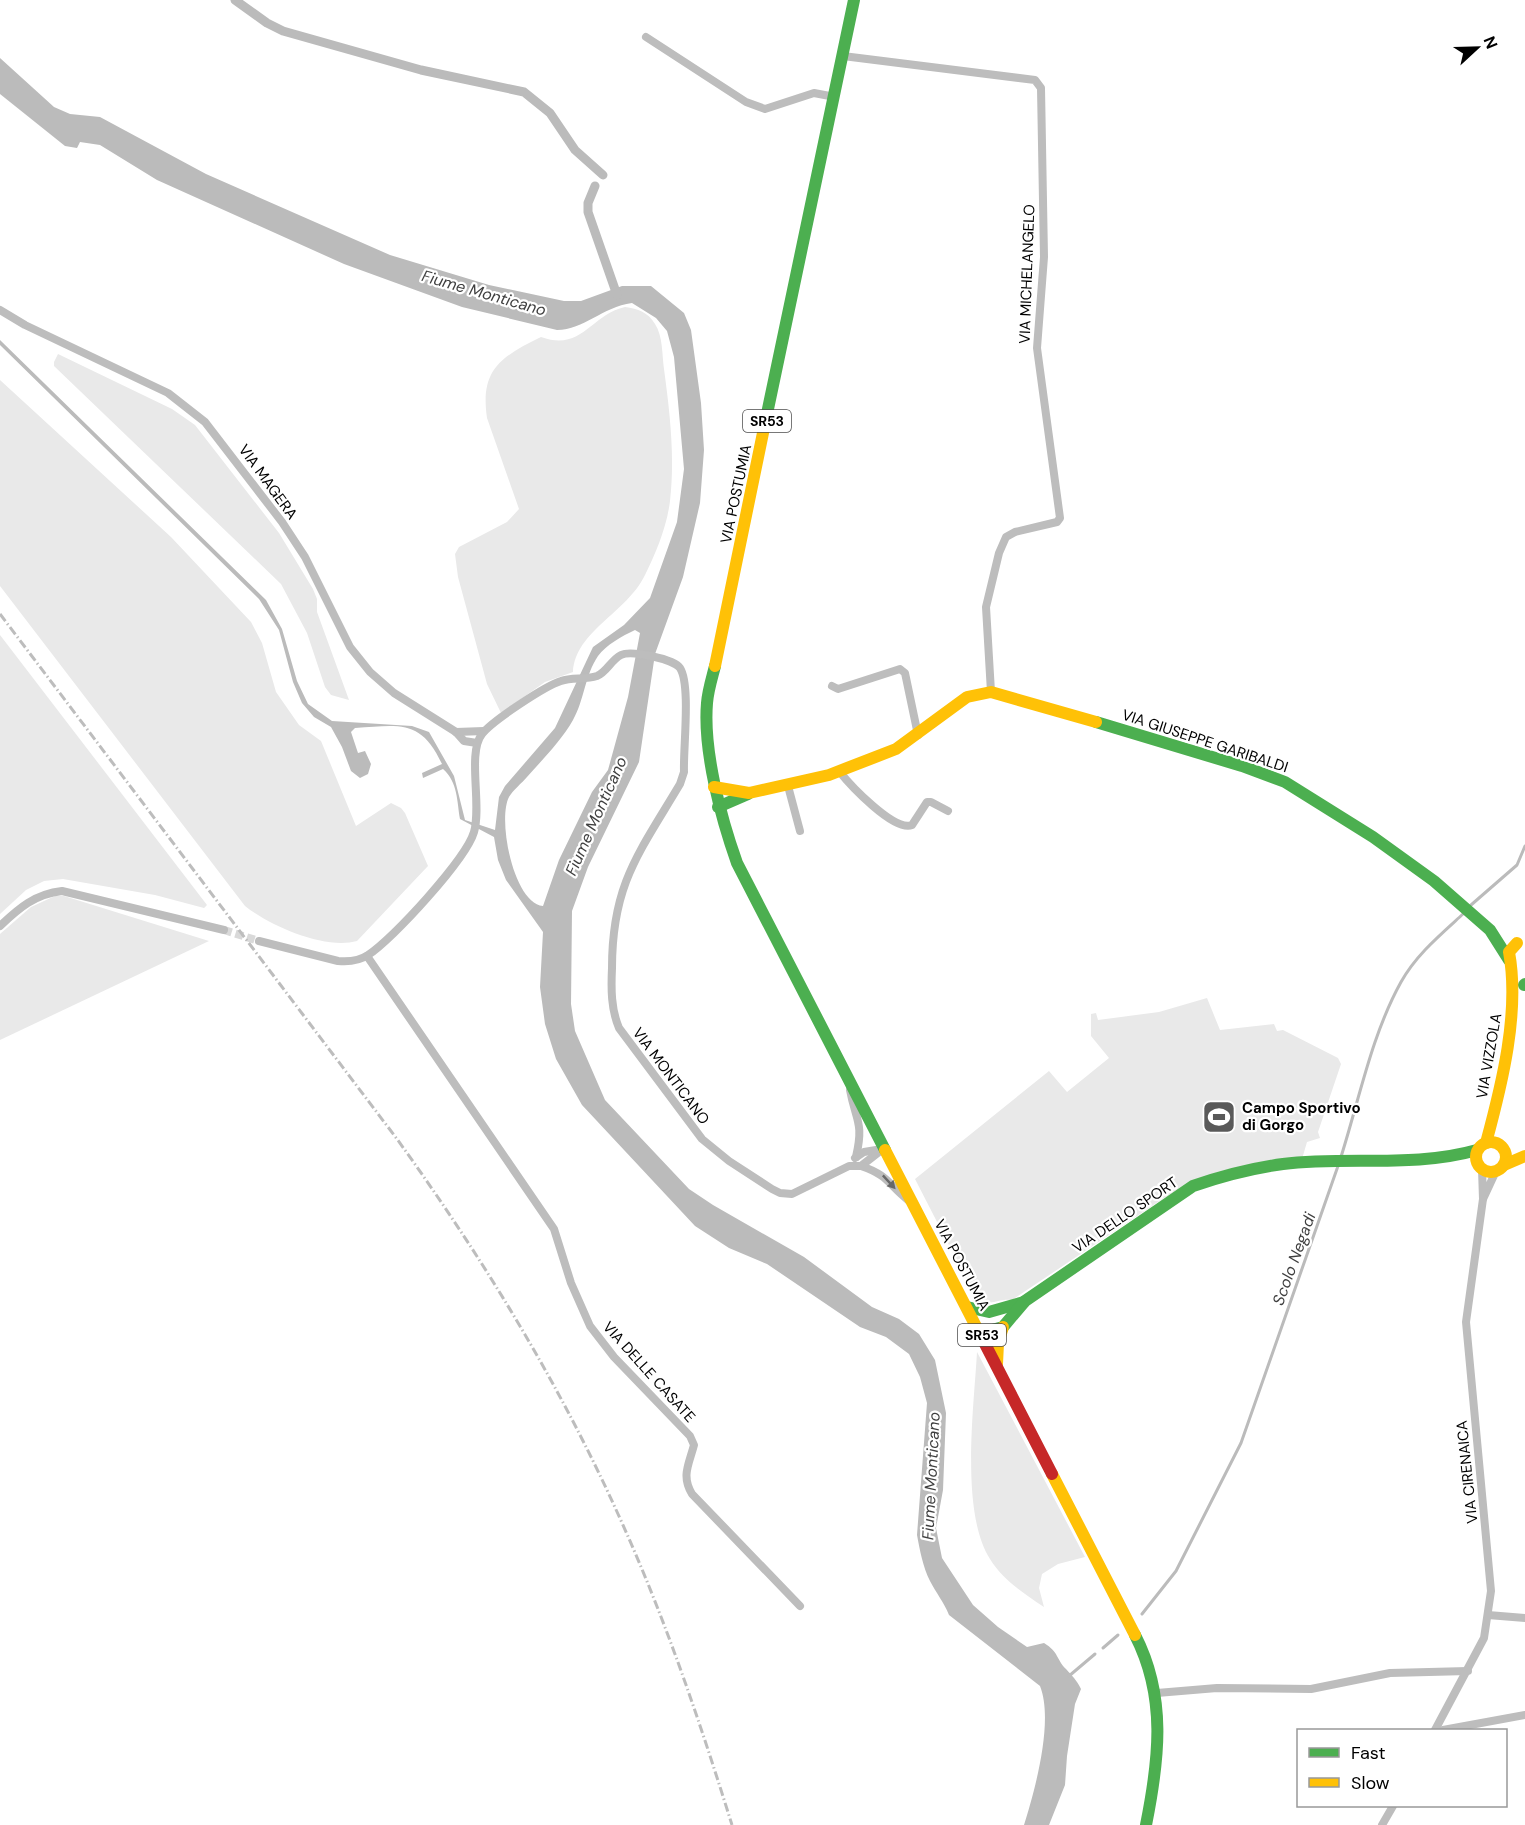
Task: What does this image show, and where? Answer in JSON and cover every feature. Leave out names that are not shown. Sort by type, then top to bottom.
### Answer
[{"type":"street","name":"SR53","points":[[843,56],[854,0]]},
{"type":"street","points":[[646,37],[746,102],[765,109],[814,93],[835,97]]},
{"type":"street","name":"VIA POSTUMIA","points":[[843,56],[707,702],[708,752],[716,798],[737,863],[1137,1636],[1157,1693],[1161,1726],[1159,1754],[1146,1825]]},
{"type":"street","name":"VIA MICHELANGELO","points":[[843,56],[1035,80],[1041,88],[1044,267],[1037,348],[1060,518],[1057,522],[1015,532],[1006,537],[999,553],[986,607],[991,692]]},
{"type":"street","name":"VIA MAGERA","points":[[0,310],[25,325],[168,393],[206,422],[282,522],[304,557],[350,647],[370,672],[394,693],[456,732],[476,760]]},
{"type":"street","name":"VIA MONTICANO","points":[[484,731],[546,688],[564,680],[595,676],[621,655],[629,653],[669,660],[679,668],[684,682],[684,772],[680,784],[631,866],[620,896],[612,956],[615,1018],[624,1038],[702,1139],[747,1174],[780,1193],[792,1194],[849,1166]]},
{"type":"street","points":[[832,686],[838,689],[900,669],[904,673],[918,735]]},
{"type":"street","points":[[716,798],[788,786],[839,771],[896,749],[967,697],[991,692]]},
{"type":"street","name":"VIA GIUSEPPE GARIBALDI","points":[[991,692],[1231,762],[1285,782],[1373,837],[1458,900],[1490,930]]},
{"type":"street","points":[[456,732],[484,731]]},
{"type":"street","points":[[259,940],[338,961],[351,962],[367,956],[380,945],[461,858],[474,832],[477,744],[484,731]]},
{"type":"street","points":[[464,741],[477,744]]},
{"type":"street","points":[[839,771],[865,799],[900,825],[912,825],[927,802],[948,811]]},
{"type":"street","points":[[788,786],[800,831]]},
{"type":"street","points":[[716,798],[749,793]]},
{"type":"street","points":[[0,926],[33,898],[46,893],[62,891],[224,930]]},
{"type":"street","points":[[1490,930],[1520,942],[1509,952],[1509,960]]},
{"type":"street","points":[[1490,930],[1509,960]]},
{"type":"street","name":"VIA DELLE CASATE","points":[[367,956],[554,1229],[571,1283],[590,1326],[614,1357],[690,1436],[694,1445],[685,1475],[685,1483],[692,1494],[800,1606]]},
{"type":"street","name":"VIA VIZZOLA","points":[[1480,1167],[1481,1147],[1495,1111],[1513,1006],[1522,983],[1509,960]]},
{"type":"street","points":[[848,1077],[852,1104],[860,1123],[861,1137],[856,1157]]},
{"type":"street","name":"VIA VIZZOLA","points":[[1495,1111],[1501,1146],[1506,1157],[1500,1168]]},
{"type":"street","points":[[1481,1147],[1501,1146],[1525,1152]]},
{"type":"street","name":"VIA DELLO SPORT","points":[[1003,1327],[1025,1301],[1193,1186],[1246,1170],[1284,1164],[1449,1158],[1481,1147]]},
{"type":"street","points":[[849,1166],[856,1157],[864,1152],[884,1148]]},
{"type":"street","points":[[861,1167],[884,1148]]},
{"type":"street","points":[[1500,1168],[1525,1156]]},
{"type":"street","name":"VIA DELLO SPORT","points":[[1449,1158],[1480,1167],[1500,1168]]},
{"type":"street","points":[[849,1166],[861,1167],[890,1180],[897,1191],[914,1204]]},
{"type":"street","name":"VIA CIRENAICA","points":[[1436,1729],[1484,1638],[1491,1591],[1466,1322],[1483,1199],[1480,1167]]},
{"type":"street","name":"VIA CIRENAICA","points":[[1483,1199],[1500,1168]]},
{"type":"street","points":[[968,1307],[989,1312],[1025,1301]]},
{"type":"street","points":[[981,1332],[1004,1309]]},
{"type":"street","points":[[981,1332],[1003,1327]]},
{"type":"street","points":[[997,1364],[998,1343],[1003,1327]]},
{"type":"street","points":[[1488,1616],[1525,1618]]},
{"type":"street","points":[[1157,1693],[1217,1688],[1311,1689],[1390,1673],[1468,1671]]},
{"type":"street","points":[[1453,1729],[1525,1715]]},
{"type":"street","points":[[1382,1825],[1392,1807]]},
{"type":"shaded area","points":[[625,307],[646,314],[658,329],[661,340],[672,451],[670,501],[664,530],[637,589],[592,633],[576,657],[573,672],[545,682],[501,713],[487,684],[458,577],[455,554],[459,547],[507,522],[519,509],[487,418],[487,388],[490,377],[496,367],[514,351],[541,337],[566,340],[585,331],[613,311]]},
{"type":"shaded area","points":[[58,354],[172,409],[195,425],[279,533],[313,589],[317,599],[317,612],[349,700],[331,695],[325,687],[307,633],[281,584],[54,366]]},
{"type":"shaded area","points":[[0,380],[171,537],[251,622],[262,643],[276,692],[299,725],[321,741],[356,826],[391,803],[405,813],[428,866],[357,941],[330,942],[298,934],[269,921],[245,906],[0,586]]},
{"type":"shaded area","points":[[0,635],[207,905],[204,908],[155,895],[63,879],[44,881],[26,890],[0,914]]},
{"type":"shaded area","points":[[55,896],[64,896],[209,941],[0,1040],[0,934],[31,907]]},
{"type":"shaded area","points":[[1207,998],[1220,1030],[1274,1024],[1277,1031],[1283,1030],[1338,1058],[1341,1064],[1318,1132],[1320,1138],[1307,1142],[1302,1159],[1260,1162],[1218,1172],[1164,1198],[1012,1300],[988,1302],[979,1298],[973,1292],[915,1179],[1049,1071],[1067,1092],[1109,1058],[1091,1036],[1091,1014],[1096,1013],[1098,1020],[1159,1012]]},
{"type":"shaded area","points":[[977,1352],[1085,1557],[1058,1564],[1042,1574],[1039,1588],[1044,1607],[1007,1580],[990,1559],[981,1539],[975,1515],[971,1458]]},
{"type":"water","name":"Fiume Monticano","points":[[0,58],[54,107],[70,114],[100,117],[206,174],[390,255],[489,285],[564,301],[581,301],[622,286],[651,286],[684,313],[691,330],[701,403],[704,450],[700,503],[683,577],[655,654],[639,762],[588,867],[572,911],[571,1004],[575,1031],[605,1100],[689,1189],[804,1257],[872,1307],[899,1319],[919,1334],[935,1360],[946,1413],[943,1490],[936,1528],[942,1558],[973,1605],[998,1627],[1027,1647],[1044,1643],[1049,1646],[1081,1689],[1075,1704],[1065,1785],[1049,1825],[1024,1825],[1038,1775],[1044,1736],[1044,1701],[1040,1686],[949,1615],[924,1565],[917,1535],[927,1403],[920,1377],[909,1354],[886,1337],[860,1327],[767,1264],[729,1248],[695,1226],[582,1105],[556,1059],[545,1024],[540,987],[543,932],[506,880],[498,860],[494,837],[460,819],[456,792],[448,774],[443,769],[423,778],[422,773],[442,764],[434,749],[426,739],[408,728],[385,726],[355,728],[351,732],[358,753],[365,751],[371,764],[368,774],[360,778],[351,771],[331,727],[314,717],[302,703],[293,682],[279,630],[259,599],[0,345],[0,340],[266,600],[282,629],[297,681],[308,704],[332,721],[412,726],[429,732],[454,776],[465,820],[495,830],[499,797],[505,786],[555,728],[593,647],[624,625],[650,598],[677,522],[684,469],[674,357],[667,331],[656,318],[632,303],[611,309],[576,326],[557,330],[462,307],[344,264],[157,180],[100,145],[80,142],[77,148],[65,146],[0,94]],"holes":[[[635,630],[640,633],[628,697],[608,770],[592,792],[559,860],[543,906],[533,902],[516,877],[505,823],[509,797],[552,750],[568,728],[577,713],[590,671],[601,652]]]},
{"type":"waterway","points":[[235,0],[267,23],[283,31],[421,70],[524,92],[550,113],[575,150],[603,175]]},
{"type":"waterway","points":[[595,186],[588,203],[588,212],[617,295]]},
{"type":"waterway","name":"Scolo Negadi","points":[[1471,905],[1517,865],[1525,846]]},
{"type":"waterway","name":"Scolo Negadi","points":[[1340,1160],[1381,1024],[1401,982],[1429,946],[1463,914]]},
{"type":"waterway","name":"Scolo Negadi","points":[[1142,1614],[1176,1571],[1241,1443],[1338,1166]]},
{"type":"waterway","name":"Scolo Negadi","points":[[1103,1648],[1118,1635]]},
{"type":"waterway","name":"Scolo Negadi","points":[[1069,1676],[1095,1654]]},
{"type":"tunnel","points":[[224,930],[259,941]]},
{"type":"railway","points":[[0,614],[397,1139],[459,1229],[517,1321],[570,1416],[635,1552],[680,1668],[732,1825]]},
{"type":"traffic: fast","points":[[764,428],[854,0]]},
{"type":"traffic: fast","points":[[715,666],[707,703],[708,742],[719,805],[737,863],[885,1150]]},
{"type":"traffic: fast","points":[[1096,722],[1242,766],[1285,782],[1373,837],[1434,881],[1490,930],[1509,960]]},
{"type":"traffic: fast","points":[[718,807],[748,794]]},
{"type":"traffic: fast","points":[[981,1333],[1003,1327],[1025,1301],[1193,1186],[1238,1173],[1283,1164],[1429,1159],[1477,1150]]},
{"type":"traffic: fast","points":[[967,1307],[989,1312],[1024,1302]]},
{"type":"traffic: fast","points":[[1135,1635],[1145,1658],[1156,1705],[1157,1753],[1146,1825]]},
{"type":"traffic: slow","points":[[715,666],[764,428]]},
{"type":"traffic: slow","points":[[714,787],[749,793],[829,775],[896,749],[967,697],[991,692],[1096,722]]},
{"type":"traffic: slow","points":[[1486,1143],[1508,1048],[1512,999],[1509,952],[1517,943]]},
{"type":"traffic: slow","points":[[1491,1142],[1502,1146],[1506,1157],[1502,1168],[1491,1172],[1480,1168],[1476,1157],[1480,1146],[1491,1142]]},
{"type":"traffic: slow","points":[[885,1150],[983,1340]]},
{"type":"traffic: slow","points":[[1504,1165],[1525,1156]]},
{"type":"traffic: slow","points":[[997,1364],[998,1343],[1003,1327]]},
{"type":"traffic: slow","points":[[1052,1474],[1135,1635]]},
{"type":"traffic: jam","points":[[983,1340],[1052,1474]]},
{"type":"place","name":"Campo Sportivo di Gorgo","points":[[1219,1117]]}]
